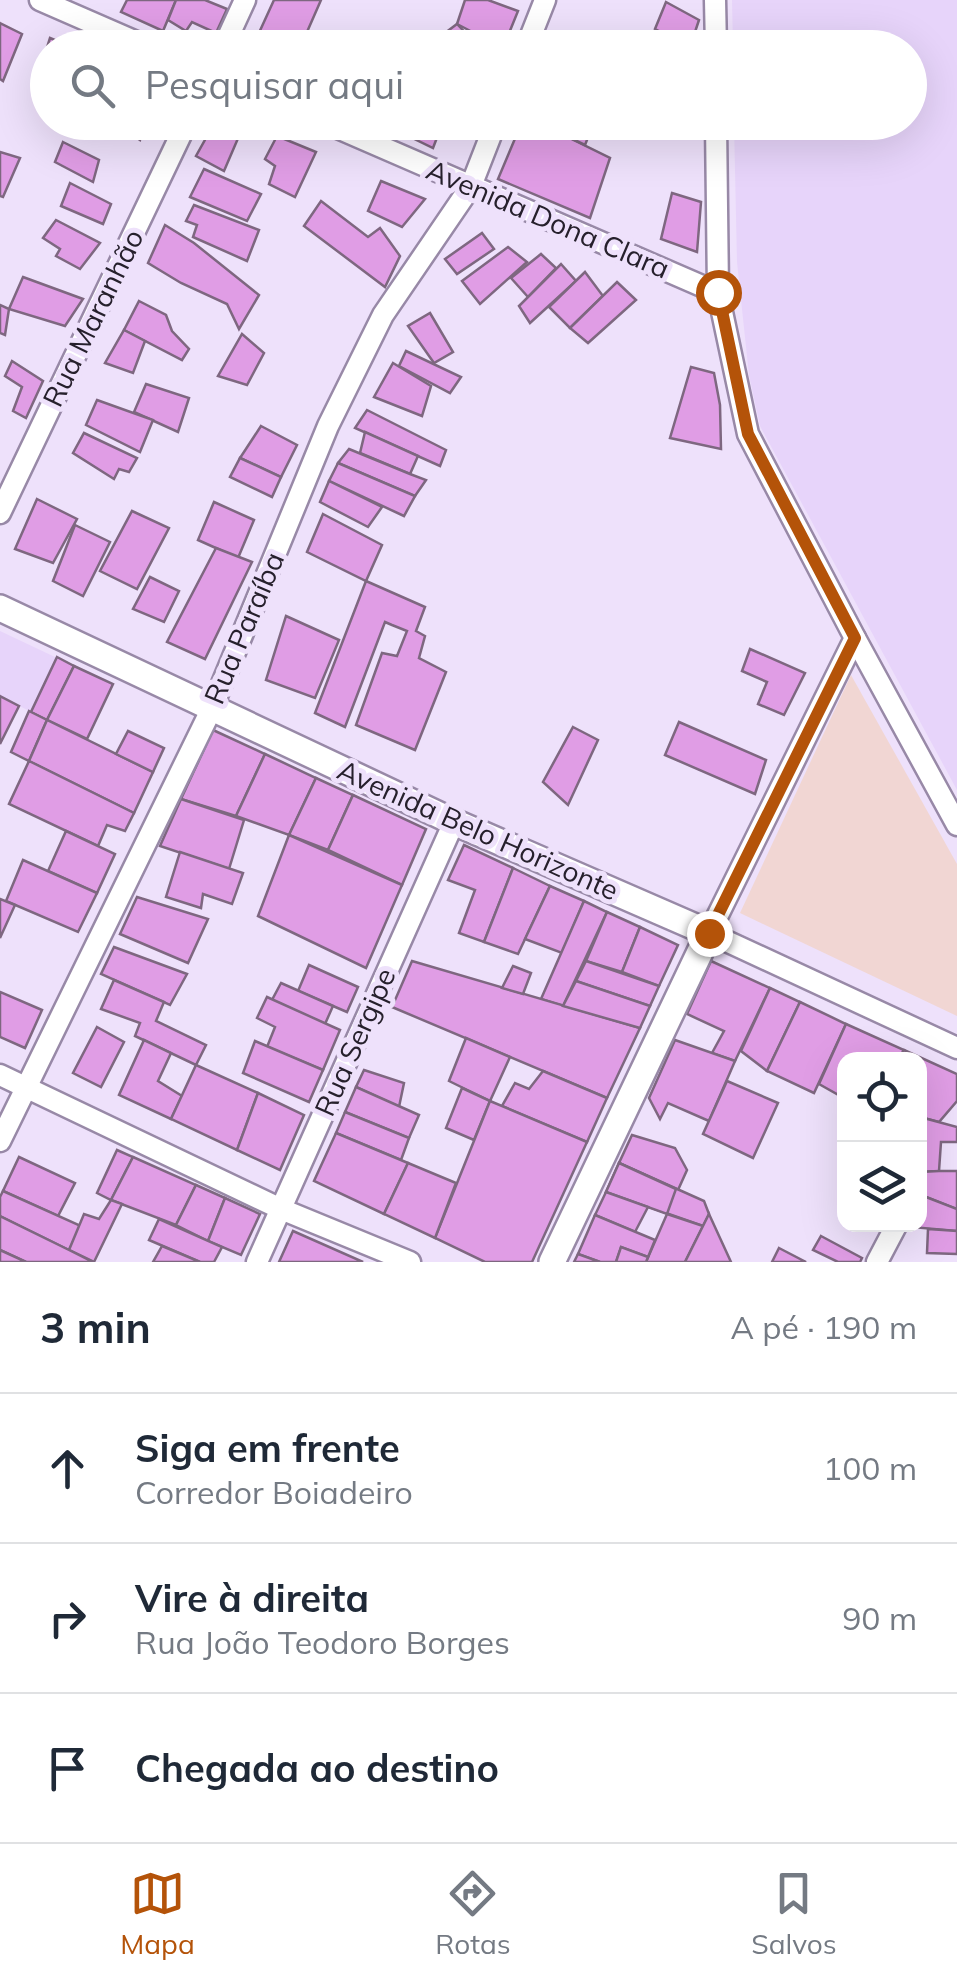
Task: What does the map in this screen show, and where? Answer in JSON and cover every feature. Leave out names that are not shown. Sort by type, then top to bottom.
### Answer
[{"type":"street","points":[[40,0],[109,30]]},
{"type":"street","points":[[232,30],[246,0]]},
{"type":"street","points":[[533,30],[545,0]]},
{"type":"street","points":[[715,0],[716,30]]},
{"type":"street","name":"Rua Maranhão","points":[[0,513],[178,140]]},
{"type":"street","name":"Avenida Dona Clara","points":[[365,140],[718,292]]},
{"type":"street","name":"Rua Paraíba","points":[[0,1140],[212,708],[328,426],[383,315],[471,186],[489,140]]},
{"type":"street","points":[[716,140],[718,292],[748,434],[957,825]]},
{"type":"street","name":"Avenida Belo Horizonte","points":[[0,608],[454,822],[709,933],[957,1048]]},
{"type":"street","points":[[552,1262],[855,638]]},
{"type":"street","name":"Rua Sergipe","points":[[257,1262],[454,822]]},
{"type":"street","points":[[0,1075],[280,1209],[410,1262]]},
{"type":"street","points":[[878,1262],[893,1232]]},
{"type":"shaded area","points":[[732,0],[957,0],[957,790],[760,426],[749,375],[737,262],[734,140],[927,140],[927,30],[733,30]]},
{"type":"shaded area","points":[[0,631],[74,666],[47,720],[0,696]]},
{"type":"shaded area","points":[[851,675],[957,864],[957,1016],[740,913]]},
{"type":"building","points":[[127,0],[176,0],[163,30],[121,12]]},
{"type":"building","points":[[176,0],[205,0],[227,9],[217,30],[192,22],[184,30],[168,20]]},
{"type":"building","points":[[274,0],[321,0],[308,30],[260,30]]},
{"type":"building","points":[[465,0],[488,0],[518,11],[510,30],[468,30],[457,24]]},
{"type":"building","points":[[666,2],[699,20],[696,30],[655,29]]},
{"type":"building","points":[[0,23],[22,34],[3,81],[0,79]]},
{"type":"building","points":[[205,140],[237,140],[224,171],[196,156]]},
{"type":"building","points":[[275,140],[287,140],[316,152],[295,197],[269,184],[275,166],[265,159]]},
{"type":"building","points":[[417,140],[436,140],[433,148]]},
{"type":"building","points":[[514,140],[574,140],[610,158],[590,218],[498,179]]},
{"type":"building","points":[[63,142],[99,160],[93,182],[55,162]]},
{"type":"building","points":[[0,152],[20,158],[3,197],[0,196]]},
{"type":"building","points":[[204,169],[261,194],[247,221],[190,197]]},
{"type":"building","points":[[381,181],[425,199],[402,227],[368,211]]},
{"type":"building","points":[[70,183],[111,204],[103,224],[61,206]]},
{"type":"building","points":[[672,193],[701,202],[697,252],[661,239]]},
{"type":"building","points":[[321,201],[368,237],[380,228],[400,256],[385,287],[304,226]]},
{"type":"building","points":[[194,205],[259,230],[247,261],[193,237],[197,225],[186,221]]},
{"type":"building","points":[[56,220],[100,243],[80,269],[56,256],[60,249],[43,238]]},
{"type":"building","points":[[165,225],[259,295],[239,329],[227,304],[148,263]]},
{"type":"building","points":[[482,233],[494,249],[457,274],[445,259]]},
{"type":"building","points":[[508,247],[527,262],[480,304],[462,281]]},
{"type":"building","points":[[541,254],[556,268],[528,297],[511,278]]},
{"type":"building","points":[[561,264],[576,281],[530,323],[519,306]]},
{"type":"building","points":[[585,272],[603,296],[570,328],[549,307]]},
{"type":"building","points":[[23,277],[83,299],[65,326],[9,309]]},
{"type":"building","points":[[617,282],[636,300],[588,343],[570,328]]},
{"type":"building","points":[[139,301],[166,315],[172,331],[189,349],[182,360],[124,330]]},
{"type":"building","points":[[0,305],[9,309],[5,335],[0,333]]},
{"type":"building","points":[[430,313],[453,352],[434,363],[408,326]]},
{"type":"building","points":[[124,330],[145,341],[133,373],[105,363]]},
{"type":"building","points":[[242,334],[264,353],[247,385],[218,376]]},
{"type":"building","points":[[406,351],[461,377],[450,393],[399,366]]},
{"type":"building","points":[[12,361],[43,381],[26,418],[13,411],[22,387],[5,376]]},
{"type":"building","points":[[393,363],[431,386],[422,416],[374,397]]},
{"type":"building","points":[[691,367],[714,373],[720,405],[721,449],[670,438]]},
{"type":"building","points":[[146,384],[189,398],[178,432],[134,412]]},
{"type":"building","points":[[97,400],[153,420],[140,452],[86,425]]},
{"type":"building","points":[[367,410],[446,450],[440,466],[355,428]]},
{"type":"building","points":[[261,426],[297,445],[281,477],[240,458]]},
{"type":"building","points":[[365,432],[418,456],[410,474],[360,453]]},
{"type":"building","points":[[84,433],[137,458],[129,472],[119,469],[114,479],[73,453]]},
{"type":"building","points":[[349,449],[426,480],[415,496],[338,463]]},
{"type":"building","points":[[240,458],[281,477],[272,497],[230,477]]},
{"type":"building","points":[[338,463],[415,496],[404,516],[329,481]]},
{"type":"building","points":[[329,481],[382,507],[368,527],[320,502]]},
{"type":"building","points":[[37,499],[77,519],[53,563],[15,549]]},
{"type":"building","points":[[214,502],[254,520],[238,558],[198,540]]},
{"type":"building","points":[[132,511],[169,528],[137,589],[100,571]]},
{"type":"building","points":[[323,514],[382,545],[366,581],[307,552]]},
{"type":"building","points":[[75,525],[110,542],[83,596],[53,581]]},
{"type":"building","points":[[216,548],[252,562],[205,659],[167,642]]},
{"type":"building","points":[[150,577],[179,591],[164,622],[133,609]]},
{"type":"building","points":[[366,581],[425,607],[416,631],[425,636],[419,658],[446,672],[415,750],[356,725],[382,653],[397,656],[407,631],[385,622],[345,727],[315,713]]},
{"type":"building","points":[[286,616],[339,640],[315,698],[266,680]]},
{"type":"building","points":[[750,649],[805,673],[784,715],[758,704],[767,682],[742,671]]},
{"type":"building","points":[[57,657],[74,666],[47,720],[31,712]]},
{"type":"building","points":[[74,666],[113,684],[87,739],[47,720]]},
{"type":"building","points":[[0,696],[19,706],[0,744]]},
{"type":"building","points":[[29,711],[47,720],[29,761],[11,752]]},
{"type":"building","points":[[47,720],[153,772],[134,813],[29,761]]},
{"type":"building","points":[[679,722],[766,760],[755,794],[665,755]]},
{"type":"building","points":[[573,727],[598,740],[568,805],[543,782]]},
{"type":"building","points":[[213,730],[265,754],[236,816],[181,799]]},
{"type":"building","points":[[128,731],[164,748],[153,772],[116,754]]},
{"type":"building","points":[[265,754],[316,778],[289,835],[236,816]]},
{"type":"building","points":[[29,761],[134,813],[125,831],[107,825],[98,846],[9,804]]},
{"type":"building","points":[[316,778],[353,795],[328,850],[289,835]]},
{"type":"building","points":[[353,795],[426,829],[402,885],[328,850]]},
{"type":"building","points":[[181,799],[244,820],[229,869],[160,846]]},
{"type":"building","points":[[66,831],[115,854],[97,893],[48,871]]},
{"type":"building","points":[[289,835],[402,885],[366,968],[258,916]]},
{"type":"building","points":[[464,845],[513,868],[484,942],[459,933],[475,890],[448,880]]},
{"type":"building","points":[[180,852],[243,873],[232,904],[203,894],[201,908],[166,897]]},
{"type":"building","points":[[23,860],[97,893],[78,932],[6,901]]},
{"type":"building","points":[[513,868],[550,886],[518,954],[484,942]]},
{"type":"building","points":[[550,886],[584,901],[562,953],[525,939]]},
{"type":"building","points":[[137,897],[208,919],[188,963],[120,934]]},
{"type":"building","points":[[0,899],[15,905],[0,938]]},
{"type":"building","points":[[584,901],[607,912],[563,1006],[541,999]]},
{"type":"building","points":[[607,912],[640,927],[622,972],[586,961]]},
{"type":"building","points":[[640,927],[678,945],[659,986],[622,972]]},
{"type":"building","points":[[114,947],[187,974],[170,1005],[101,974]]},
{"type":"building","points":[[412,961],[640,1028],[607,1098],[392,1007]]},
{"type":"building","points":[[586,961],[659,986],[650,1006],[576,981]]},
{"type":"building","points":[[711,961],[770,988],[735,1061],[712,1053],[724,1031],[687,1014]]},
{"type":"building","points":[[309,965],[358,987],[347,1012],[298,991]]},
{"type":"building","points":[[513,966],[531,973],[523,994],[502,988]]},
{"type":"building","points":[[114,980],[164,1002],[156,1021],[206,1045],[196,1065],[135,1036],[140,1023],[101,1009]]},
{"type":"building","points":[[576,981],[650,1006],[640,1028],[563,1006]]},
{"type":"building","points":[[281,983],[333,1006],[325,1024],[272,1000]]},
{"type":"building","points":[[770,988],[800,1002],[767,1071],[741,1051]]},
{"type":"building","points":[[0,992],[42,1010],[25,1048],[0,1037]]},
{"type":"building","points":[[267,997],[340,1030],[323,1070],[267,1047],[275,1027],[257,1018]]},
{"type":"building","points":[[800,1002],[846,1024],[814,1093],[767,1071]]},
{"type":"building","points":[[846,1024],[904,1050],[837,1052],[837,1094],[819,1084]]},
{"type":"building","points":[[97,1027],[124,1042],[101,1087],[73,1073]]},
{"type":"building","points":[[466,1038],[510,1057],[490,1101],[449,1081]]},
{"type":"building","points":[[144,1040],[171,1053],[158,1081],[182,1096],[171,1119],[119,1095]]},
{"type":"building","points":[[675,1040],[735,1061],[709,1121],[668,1103],[660,1119],[649,1098]]},
{"type":"building","points":[[255,1041],[323,1070],[309,1102],[243,1073]]},
{"type":"building","points":[[927,1060],[957,1074],[957,1101],[939,1122],[927,1119]]},
{"type":"building","points":[[196,1065],[258,1093],[237,1150],[171,1119]]},
{"type":"building","points":[[364,1070],[404,1083],[399,1107],[356,1087]]},
{"type":"building","points":[[543,1071],[607,1098],[587,1142],[502,1106],[515,1083],[529,1089]]},
{"type":"building","points":[[727,1081],[778,1103],[753,1158],[703,1134]]},
{"type":"building","points":[[356,1087],[419,1115],[409,1138],[345,1112]]},
{"type":"building","points":[[462,1088],[490,1101],[474,1140],[446,1128]]},
{"type":"building","points":[[258,1093],[304,1115],[280,1170],[237,1150]]},
{"type":"building","points":[[490,1101],[587,1142],[532,1262],[485,1262],[435,1238]]},
{"type":"building","points":[[345,1112],[409,1138],[401,1160],[336,1133]]},
{"type":"building","points":[[927,1119],[957,1127],[957,1142],[941,1142],[939,1171],[927,1172]]},
{"type":"building","points":[[336,1133],[408,1163],[384,1214],[314,1181]]},
{"type":"building","points":[[632,1135],[675,1148],[687,1170],[678,1190],[619,1163]]},
{"type":"building","points":[[117,1150],[133,1157],[111,1200],[97,1193]]},
{"type":"building","points":[[19,1157],[75,1183],[58,1216],[3,1191]]},
{"type":"building","points":[[133,1157],[196,1185],[176,1225],[111,1200]]},
{"type":"building","points":[[408,1163],[456,1183],[435,1238],[384,1214]]},
{"type":"building","points":[[619,1163],[704,1201],[709,1214],[703,1226],[606,1192]]},
{"type":"building","points":[[619,1163],[676,1189],[667,1214],[606,1192]]},
{"type":"building","points":[[957,1171],[957,1209],[927,1197],[927,1172]]},
{"type":"building","points":[[196,1185],[225,1198],[208,1241],[176,1225]]},
{"type":"building","points":[[3,1191],[81,1226],[69,1250],[0,1216]]},
{"type":"building","points":[[606,1192],[648,1207],[635,1232],[595,1215]]},
{"type":"building","points":[[927,1197],[957,1209],[957,1231],[927,1228]]},
{"type":"building","points":[[225,1198],[260,1214],[241,1255],[208,1241]]},
{"type":"building","points":[[111,1200],[122,1204],[94,1262],[69,1250],[84,1214],[99,1219]]},
{"type":"building","points":[[667,1214],[703,1226],[685,1262],[646,1262]]},
{"type":"building","points":[[709,1214],[731,1262],[685,1262]]},
{"type":"building","points":[[595,1215],[655,1240],[648,1257],[621,1247],[616,1262],[600,1262],[578,1254]]},
{"type":"building","points":[[0,1216],[93,1262],[26,1262],[0,1250]]},
{"type":"building","points":[[159,1219],[222,1247],[214,1262],[200,1262],[149,1240]]},
{"type":"building","points":[[928,1229],[957,1231],[957,1254],[927,1253]]},
{"type":"building","points":[[293,1231],[363,1262],[279,1262]]},
{"type":"building","points":[[821,1236],[862,1258],[860,1262],[838,1262],[813,1250]]},
{"type":"building","points":[[162,1246],[200,1262],[153,1262]]},
{"type":"building","points":[[621,1247],[648,1257],[646,1262],[616,1262]]},
{"type":"building","points":[[779,1248],[806,1262],[772,1262]]},
{"type":"building","points":[[0,1250],[26,1262],[0,1262]]},
{"type":"building","points":[[578,1254],[600,1262],[574,1262]]},
{"type":"route","points":[[709,933],[855,638],[748,434],[718,292]]}]
